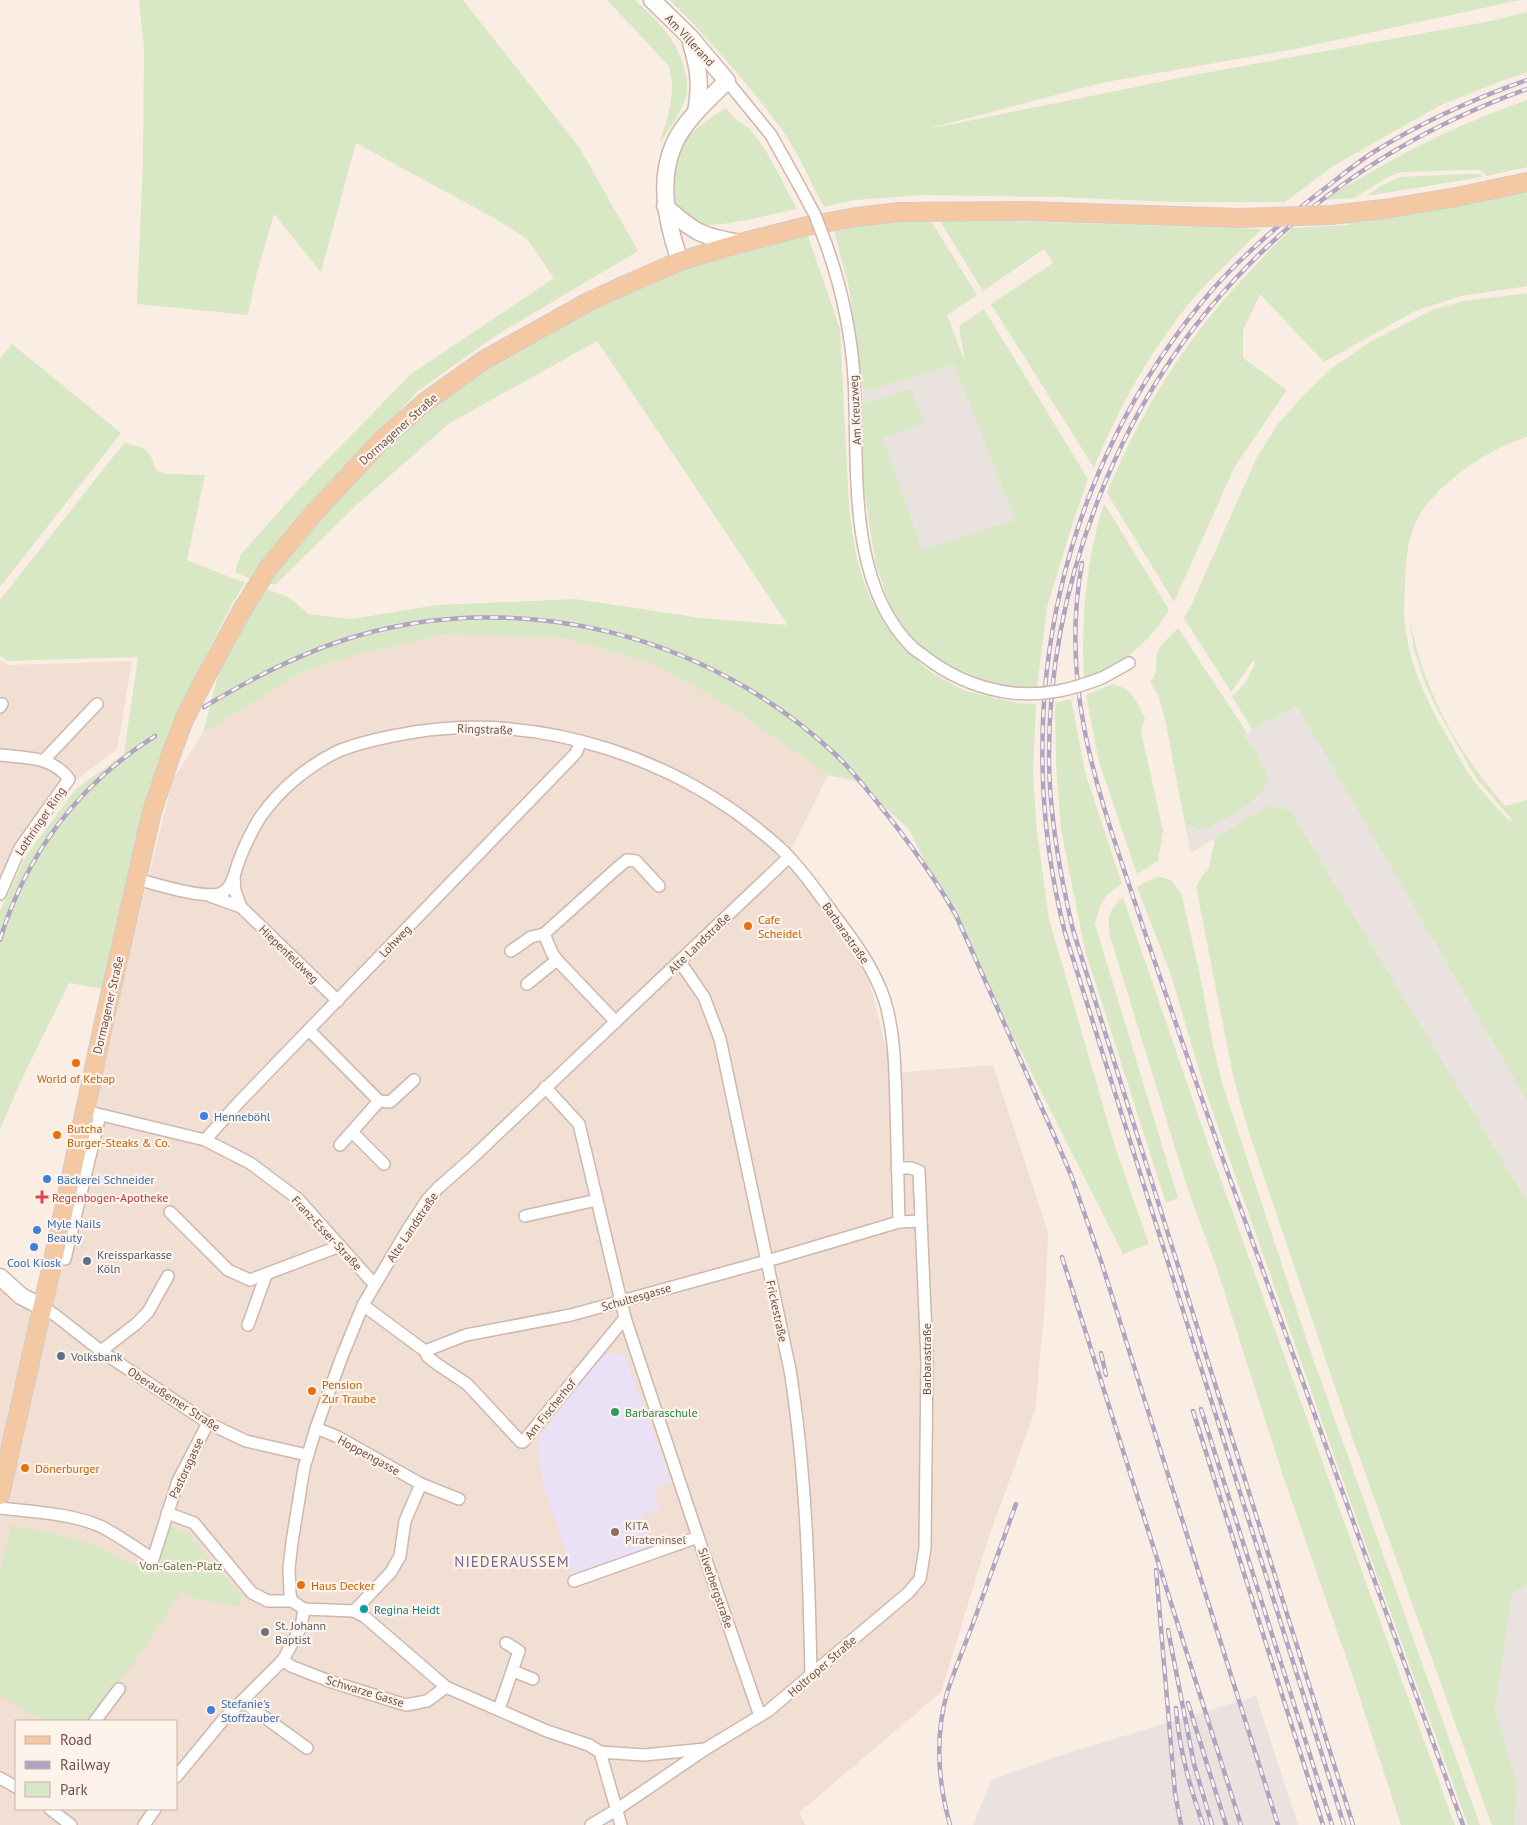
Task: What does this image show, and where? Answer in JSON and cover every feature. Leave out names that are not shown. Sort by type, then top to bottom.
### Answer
[{"type":"main road","name":"Am Villerand","points":[[652,0],[690,37],[727,81]]},
{"type":"main road","points":[[690,37],[698,64],[700,90],[696,112]]},
{"type":"main road","points":[[680,261],[666,206],[666,169],[675,141],[696,112],[727,81]]},
{"type":"main road","name":"Dormagener Straße","points":[[0,1495],[53,1260],[92,1113],[137,879],[152,812],[184,720],[242,610],[269,567],[346,477],[381,441],[425,402],[484,360],[588,302],[680,261],[740,243],[856,216],[900,212],[1025,211],[1239,218],[1331,215],[1384,209],[1456,197],[1527,182]]},
{"type":"main road","points":[[666,206],[696,231],[712,238],[740,243]]},
{"type":"main road","name":"Oberaußemer Straße","points":[[0,1277],[21,1296],[42,1308]]},
{"type":"street","name":"Am Kreuzweg","points":[[727,81],[771,135],[815,215],[834,266],[841,294],[854,374],[858,497],[861,530],[872,580],[885,610],[898,631],[914,649],[950,674],[968,683],[987,689],[1012,693],[1043,694],[1059,692],[1102,678],[1130,663]]},
{"type":"street","points":[[44,760],[97,704]]},
{"type":"street","name":"Ringstraße","points":[[209,896],[229,888],[252,832],[269,806],[286,788],[313,765],[345,749],[391,735],[432,729],[470,727],[528,730],[581,741],[636,759],[705,793],[738,815],[789,857]]},
{"type":"street","name":"Lohweg","points":[[205,1140],[308,1030],[576,753],[581,741]]},
{"type":"street","name":"Lothringer Ring","points":[[0,755],[44,760],[64,772],[69,779],[20,848],[0,894]]},
{"type":"street","name":"Alte Landstraße","points":[[292,1602],[289,1588],[292,1542],[307,1456],[339,1363],[363,1305],[408,1229],[438,1188],[680,962],[789,857]]},
{"type":"street","name":"Barbarastraße","points":[[789,857],[867,960],[884,1001],[892,1033],[899,1222]]},
{"type":"street","points":[[511,952],[531,937],[544,934],[627,860],[636,861],[659,886]]},
{"type":"street","points":[[234,876],[235,891],[241,907]]},
{"type":"street","points":[[137,879],[209,896],[241,907]]},
{"type":"street","name":"Hiepenfeldweg","points":[[241,907],[338,1001]]},
{"type":"street","points":[[544,934],[557,960],[616,1022]]},
{"type":"street","points":[[527,984],[557,960]]},
{"type":"street","name":"Frickestraße","points":[[680,962],[704,997],[720,1039],[790,1370],[798,1423],[808,1561],[811,1675]]},
{"type":"street","points":[[308,1030],[379,1101],[390,1102],[414,1080]]},
{"type":"street","name":"Silverbergstraße","points":[[545,1087],[579,1124],[625,1318],[760,1716]]},
{"type":"street","points":[[340,1145],[353,1133],[379,1101]]},
{"type":"street","name":"Franz-Esser-Straße","points":[[92,1113],[205,1140],[250,1163],[298,1199],[374,1284]]},
{"type":"street","points":[[353,1133],[384,1164]]},
{"type":"street","name":"Barbarastraße","points":[[897,1168],[911,1168],[919,1171],[927,1360],[923,1569]]},
{"type":"street","points":[[525,1216],[597,1200]]},
{"type":"street","points":[[170,1212],[202,1252],[228,1270],[250,1280],[340,1246]]},
{"type":"street","name":"Schultesgasse","points":[[425,1352],[466,1335],[554,1319],[767,1261],[899,1222],[921,1221]]},
{"type":"street","points":[[248,1325],[266,1275]]},
{"type":"street","points":[[101,1351],[136,1324],[148,1312],[168,1276]]},
{"type":"street","points":[[363,1305],[425,1352]]},
{"type":"street","name":"Oberaußemer Straße","points":[[42,1308],[55,1315],[101,1351],[208,1423],[249,1441],[307,1456]]},
{"type":"street","name":"Am Fischerhof","points":[[425,1352],[437,1364],[467,1384],[523,1442],[625,1318]]},
{"type":"street","name":"Pastorsgasse","points":[[0,1508],[86,1521],[109,1531],[153,1559],[178,1481],[208,1423]]},
{"type":"street","name":"Hoppengasse","points":[[316,1428],[338,1437],[421,1484],[459,1499]]},
{"type":"street","points":[[354,1611],[391,1572],[400,1556],[405,1521],[421,1484]]},
{"type":"street","name":"Pastorsgasse","points":[[167,1513],[194,1523],[252,1593],[268,1601],[292,1602]]},
{"type":"street","points":[[574,1581],[698,1537]]},
{"type":"street","name":"Holtroper Straße","points":[[590,1825],[616,1810],[707,1748],[760,1716],[788,1695],[908,1593],[920,1579],[923,1569]]},
{"type":"street","points":[[292,1602],[304,1609],[354,1611],[365,1617],[446,1687],[600,1752],[620,1825]]},
{"type":"street","points":[[178,1774],[207,1738],[283,1660],[301,1628],[304,1609]]},
{"type":"street","points":[[499,1709],[519,1651],[506,1643]]},
{"type":"street","name":"Schwarze Gasse","points":[[283,1660],[291,1666],[329,1681],[406,1705],[427,1701],[446,1687]]},
{"type":"street","points":[[513,1672],[533,1679]]},
{"type":"street","points":[[96,1720],[119,1689]]},
{"type":"street","points":[[242,1701],[307,1748]]},
{"type":"street","name":"Holtroper Straße","points":[[600,1752],[644,1755],[707,1748]]},
{"type":"street","points":[[0,1778],[15,1786]]},
{"type":"street","points":[[51,1810],[71,1825]]},
{"type":"street","points":[[144,1825],[153,1810]]},
{"type":"shaded area","points":[[954,365],[1015,520],[922,551],[883,438],[911,389],[862,404],[863,392]]},
{"type":"shaded area","points":[[448,634],[568,639],[651,663],[731,707],[828,775],[787,858],[867,971],[892,1073],[993,1065],[1048,1232],[1045,1305],[1035,1411],[988,1539],[941,1692],[799,1813],[806,1825],[0,1825],[0,1286],[41,1321],[91,1108],[173,779],[203,733],[302,672],[363,653]]},
{"type":"shaded area","points":[[0,660],[8,665],[132,661],[117,749],[73,782],[21,850],[0,896]]},
{"type":"shaded area","points":[[1297,706],[1527,1101],[1527,1201],[1290,810],[1268,806],[1191,853],[1185,824],[1192,829],[1209,828],[1251,803],[1260,795],[1253,747],[1243,735]]},
{"type":"shaded area","name":"Barbaraschule","points":[[602,1353],[625,1354],[631,1376],[633,1376],[671,1482],[654,1488],[660,1509],[641,1516],[652,1549],[574,1576],[542,1482],[538,1439]]},
{"type":"shaded area","points":[[1527,1585],[1527,1825],[1515,1825],[1517,1783],[1495,1710],[1512,1594]]},
{"type":"shaded area","points":[[1256,1696],[1298,1825],[973,1825],[991,1780],[1061,1755]]},
{"type":"green space","points":[[139,0],[463,0],[579,147],[638,251],[495,336],[418,391],[263,561],[251,579],[235,572],[241,554],[300,488],[411,374],[554,278],[527,239],[496,219],[356,143],[321,272],[274,214],[256,276],[248,315],[137,304],[143,159],[144,50]]},
{"type":"green space","points":[[607,0],[635,0],[666,32],[682,61],[687,82],[686,96],[677,116],[660,143],[672,95],[671,75],[668,65]]},
{"type":"green space","points":[[670,0],[1520,0],[1295,49],[1101,83],[924,130],[1199,74],[1491,21],[1527,12],[1527,73],[1441,105],[1333,166],[1285,202],[1173,202],[1058,197],[923,195],[854,200],[824,207],[799,158],[782,130],[728,63]]},
{"type":"green space","points":[[1527,100],[1527,167],[1487,176],[1482,171],[1475,170],[1402,172],[1388,177],[1354,198],[1325,200],[1346,186],[1426,143],[1465,124]]},
{"type":"green space","points":[[726,108],[735,119],[750,129],[765,149],[797,209],[743,221],[713,225],[691,223],[683,216],[676,202],[672,183],[676,156],[682,144],[691,134]]},
{"type":"green space","points":[[1479,174],[1483,177],[1366,196],[1382,185],[1401,177]]},
{"type":"green space","points":[[1527,191],[1527,286],[1461,296],[1415,311],[1324,362],[1260,294],[1243,331],[1243,358],[1287,390],[1235,466],[1174,602],[1107,493],[1136,431],[1169,373],[1208,319],[1230,293],[1293,228],[1350,225],[1349,222],[1441,209]]},
{"type":"green space","points":[[972,220],[1262,229],[1200,291],[1177,319],[1137,380],[1103,446],[1094,468],[991,304],[1053,263],[1044,249],[983,291],[940,221]]},
{"type":"green space","points":[[931,221],[977,295],[947,315],[965,362],[959,326],[984,309],[1088,479],[1047,607],[1037,687],[1004,687],[989,684],[944,665],[908,635],[890,605],[876,565],[863,484],[862,404],[911,389],[924,423],[883,438],[922,550],[1015,520],[954,365],[863,392],[849,288],[834,231],[880,223]]},
{"type":"green space","points":[[807,233],[840,329],[849,508],[856,556],[868,594],[885,625],[902,647],[929,671],[966,691],[1017,703],[1036,704],[1033,775],[1037,832],[1049,919],[1115,1147],[1149,1244],[1123,1254],[908,828],[855,781],[828,775],[731,707],[651,663],[568,639],[448,634],[363,653],[302,672],[203,733],[216,683],[242,606],[256,585],[288,597],[309,614],[351,619],[437,605],[575,599],[701,618],[788,625],[597,341],[450,423],[352,509],[275,585],[258,579],[426,401],[620,296],[683,266]]},
{"type":"green space","points":[[1527,293],[1527,437],[1499,448],[1466,468],[1444,486],[1423,510],[1411,535],[1408,550],[1404,621],[1411,656],[1421,684],[1464,767],[1508,820],[1513,821],[1476,778],[1438,711],[1426,686],[1414,650],[1409,613],[1422,667],[1443,716],[1456,739],[1487,784],[1505,806],[1527,800],[1527,1101],[1297,706],[1252,730],[1232,696],[1245,683],[1255,664],[1253,661],[1231,692],[1184,618],[1256,459],[1278,424],[1332,368],[1370,342],[1432,310],[1464,301]]},
{"type":"green space","points":[[12,344],[121,433],[0,587],[0,359]]},
{"type":"green space","points":[[124,443],[145,450],[151,457],[156,470],[165,474],[205,475],[187,560],[245,583],[232,604],[174,718],[145,804],[102,989],[69,983],[20,1083],[0,1129],[0,911],[26,856],[75,790],[124,754],[138,657],[8,661],[0,656],[0,600]]},
{"type":"green space","points":[[1104,503],[1169,610],[1152,633],[1133,652],[1110,667],[1084,678],[1083,633],[1086,589],[1093,546]]},
{"type":"green space","points":[[1178,628],[1247,733],[1243,735],[1253,747],[1269,779],[1258,795],[1244,808],[1205,829],[1193,828],[1185,824],[1165,719],[1158,694],[1150,682],[1156,672],[1158,651]]},
{"type":"green space","points":[[1113,684],[1120,686],[1130,693],[1145,718],[1141,731],[1163,831],[1158,861],[1137,874],[1099,762],[1086,695]]},
{"type":"green space","points":[[1071,699],[1085,772],[1122,884],[1106,896],[1095,924],[1178,1198],[1166,1203],[1085,950],[1061,829],[1056,766],[1055,703]]},
{"type":"green space","points":[[1268,806],[1290,810],[1527,1201],[1527,1585],[1512,1594],[1495,1710],[1517,1783],[1515,1825],[1492,1825],[1490,1820],[1350,1431],[1250,1136],[1234,1080],[1196,887],[1209,868],[1215,838]]},
{"type":"green space","points":[[1157,876],[1171,880],[1181,893],[1222,1083],[1310,1350],[1480,1825],[1468,1825],[1363,1537],[1205,1090],[1171,975],[1137,887]]},
{"type":"green space","points":[[1123,897],[1208,1144],[1455,1825],[1401,1825],[1353,1677],[1283,1476],[1216,1266],[1189,1193],[1110,936],[1110,914],[1114,906]]},
{"type":"green space","name":"Von-Galen-Platz","points":[[11,1526],[39,1530],[94,1545],[147,1572],[156,1558],[168,1526],[185,1532],[242,1596],[240,1607],[188,1597],[181,1590],[146,1646],[91,1720],[41,1720],[0,1695],[0,1570]]},
{"type":"railway","points":[[1344,1825],[1065,933],[1049,847],[1042,762],[1046,677],[1060,593],[1083,512],[1117,433],[1160,359],[1213,289],[1276,228],[1372,153],[1447,112],[1527,80]]},
{"type":"railway","points":[[1353,1825],[1073,930],[1060,868],[1051,805],[1049,763],[1052,694],[1061,626],[1078,560],[1100,495],[1132,425],[1171,360],[1217,300],[1268,246],[1326,197],[1388,155],[1455,119],[1527,89]]},
{"type":"railway","points":[[1082,563],[1076,613],[1076,661],[1081,708],[1102,800],[1147,939],[1222,1157],[1463,1825]]},
{"type":"railway","points":[[204,707],[272,669],[307,653],[344,640],[409,624],[475,618],[541,620],[606,631],[669,650],[728,678],[785,713],[842,760],[909,843],[956,915],[1071,1175],[1101,1261],[1278,1825]]},
{"type":"railway","points":[[0,940],[24,879],[40,850],[59,824],[79,799],[102,776],[155,736]]},
{"type":"railway","points":[[1062,1257],[1241,1825]]},
{"type":"railway","points":[[1101,1353],[1106,1375]]},
{"type":"railway","points":[[1201,1409],[1332,1825]]},
{"type":"railway","points":[[1193,1411],[1323,1825]]},
{"type":"railway","points":[[950,1825],[941,1776],[940,1742],[943,1709],[950,1684],[1016,1504]]},
{"type":"railway","points":[[1156,1570],[1175,1793],[1181,1825]]},
{"type":"railway","points":[[1168,1630],[1194,1764],[1212,1825]]},
{"type":"railway","points":[[1188,1703],[1226,1825]]},
{"type":"railway","points":[[1176,1708],[1186,1768],[1203,1825]]},
{"type":"place","name":"Cafe Scheidel","points":[[748,926]]},
{"type":"place","name":"World of Kebap","points":[[76,1063]]},
{"type":"place","name":"Henneböhl","points":[[204,1116]]},
{"type":"place","name":"Butcha Burger-Steaks & Co.","points":[[57,1135]]},
{"type":"place","name":"Bäckerei Schneider","points":[[47,1179]]},
{"type":"place","name":"Regenbogen-Apotheke","points":[[42,1197]]},
{"type":"place","name":"Myle Nails Beauty","points":[[37,1230]]},
{"type":"place","name":"Cool Kiosk","points":[[34,1247]]},
{"type":"place","name":"Kreissparkasse Köln","points":[[87,1261]]},
{"type":"place","name":"Volksbank","points":[[61,1356]]},
{"type":"place","name":"Pension Zur Traube","points":[[312,1391]]},
{"type":"place","name":"Barbaraschule","points":[[615,1412]]},
{"type":"place","name":"Dönerburger","points":[[25,1468]]},
{"type":"place","name":"KITA Pirateninsel","points":[[615,1532]]},
{"type":"place","name":"Haus Decker","points":[[301,1585]]},
{"type":"place","name":"Regina Heidt","points":[[364,1609]]},
{"type":"place","name":"St. Johann Baptist","points":[[265,1632]]},
{"type":"place","name":"Stefanie's Stoffzauber","points":[[211,1710]]},
{"type":"district","name":"NIEDERAUSSEM","points":[[512,1561]]}]
